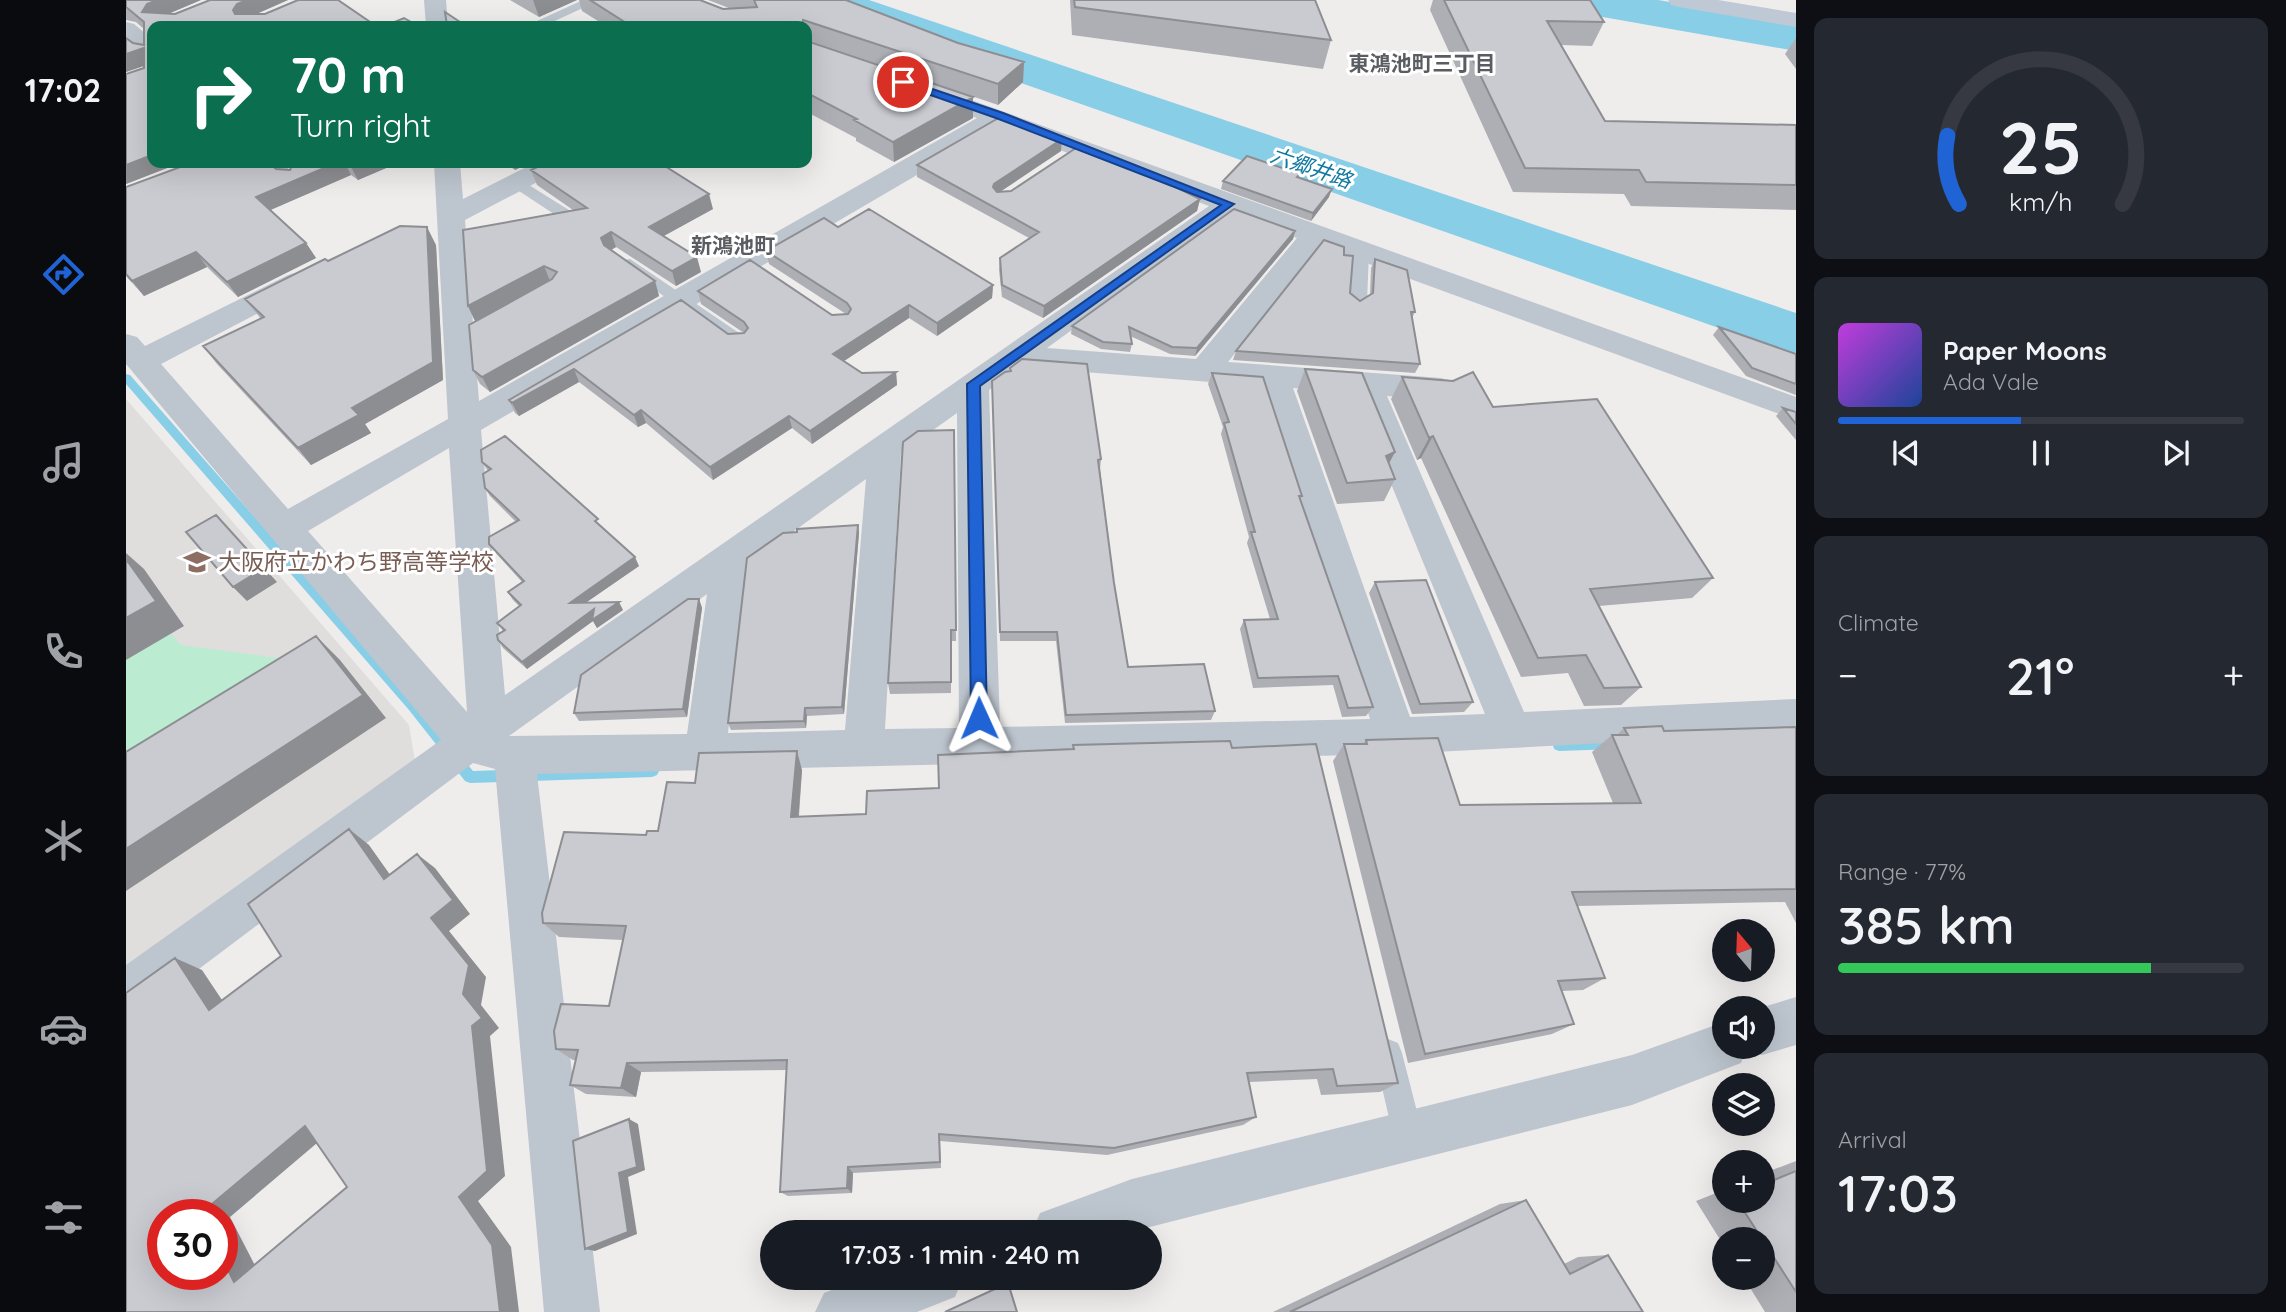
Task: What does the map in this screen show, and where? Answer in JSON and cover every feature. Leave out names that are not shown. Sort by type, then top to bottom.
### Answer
[{"type":"main road","points":[[1679,0],[1796,20]]},
{"type":"street","points":[[435,0],[437,21]]},
{"type":"street","points":[[897,80],[1796,410]]},
{"type":"street","points":[[284,528],[678,299],[760,267],[999,116]]},
{"type":"street","points":[[447,168],[444,226],[465,337],[464,422],[484,744],[572,1312]]},
{"type":"street","points":[[444,226],[544,168]]},
{"type":"street","points":[[126,994],[425,776],[484,744],[730,558],[1229,204]]},
{"type":"street","points":[[1204,370],[1314,235]]},
{"type":"street","points":[[320,270],[133,352],[284,528],[484,744],[705,752],[980,746],[1315,748],[1396,736],[1796,716]]},
{"type":"street","points":[[1014,356],[1441,389]]},
{"type":"street","points":[[1273,376],[1396,736]]},
{"type":"street","points":[[1366,383],[1512,730]]},
{"type":"street","points":[[973,384],[980,746]]},
{"type":"street","points":[[864,748],[885,447]]},
{"type":"street","points":[[705,752],[730,558]]},
{"type":"street","points":[[1775,1027],[1796,1021]]},
{"type":"street","points":[[1091,1220],[1132,1205],[1632,1080],[1712,1050]]},
{"type":"street","points":[[843,1312],[903,1290]]},
{"type":"lane","points":[[545,21],[594,0]]},
{"type":"lane","points":[[1058,162],[1080,147]]},
{"type":"lane","points":[[279,168],[293,179]]},
{"type":"lane","points":[[516,182],[563,213]]},
{"type":"lane","points":[[1358,302],[1361,252]]},
{"type":"lane","points":[[617,254],[739,341]]},
{"type":"lane","points":[[1382,1027],[1408,1135]]},
{"type":"shaded area","name":"大阪府立かわち野高等学校","points":[[126,399],[409,725],[415,761],[126,969]]},
{"type":"green space","points":[[170,633],[181,645],[316,663],[126,816],[126,660]]},
{"type":"building","points":[[126,0],[157,0],[147,4],[142,12],[175,14],[210,0],[247,0],[237,4],[233,10],[235,14],[265,14],[298,0],[338,0],[369,21],[147,21],[147,157],[126,165],[126,74],[144,68],[144,48],[126,54],[126,38],[133,43],[144,45],[144,22],[126,7]]},
{"type":"building","points":[[590,0],[700,0],[723,9],[757,7],[754,0],[846,0],[958,43],[1024,62],[998,84],[812,21],[623,21]]},
{"type":"building","points":[[1074,0],[1315,0],[1331,40],[1075,7]]},
{"type":"building","points":[[1444,0],[1590,0],[1604,22],[1547,21],[1605,121],[1796,125],[1796,185],[1646,182],[1639,170],[1525,168]]},
{"type":"building","points":[[445,12],[458,21],[446,21]]},
{"type":"building","points":[[812,43],[973,97],[893,142],[854,120],[857,119],[812,96]]},
{"type":"building","points":[[1002,116],[1062,139],[994,184],[997,192],[1011,191],[1079,146],[1135,167],[1200,199],[1044,306],[1002,285],[1000,258],[1039,232],[917,165]]},
{"type":"building","points":[[1247,156],[1300,174],[1297,177],[1332,189],[1313,213],[1223,181]]},
{"type":"building","points":[[177,168],[324,168],[256,197],[306,243],[227,282],[196,252],[132,281],[126,274],[126,187]]},
{"type":"building","points":[[668,168],[709,194],[649,227],[697,257],[672,271],[611,232],[601,238],[604,245],[655,281],[482,377],[473,370],[469,325],[552,279],[557,272],[544,266],[468,306],[463,230],[587,208],[531,170]]},
{"type":"building","points":[[869,209],[993,285],[937,323],[909,305],[833,354],[862,373],[896,372],[810,431],[789,416],[710,467],[641,410],[634,415],[574,369],[512,403],[509,400],[681,300],[728,334],[744,333],[748,328],[744,322],[698,291],[750,260],[832,315],[848,314],[851,309],[847,303],[766,251],[824,218],[838,227]]},
{"type":"building","points":[[1234,209],[1295,231],[1197,348],[1172,347],[1129,327],[1132,344],[1103,342],[1072,326]]},
{"type":"building","points":[[400,226],[427,227],[433,362],[352,408],[359,415],[298,448],[203,346],[264,317],[245,299],[325,259],[328,261]]},
{"type":"building","points":[[1324,240],[1344,247],[1344,255],[1353,256],[1350,293],[1360,301],[1373,293],[1375,259],[1407,270],[1415,312],[1411,312],[1420,364],[1236,351]]},
{"type":"building","points":[[1719,327],[1796,354],[1796,384],[1752,368]]},
{"type":"building","points":[[1022,359],[1087,364],[1101,459],[1098,460],[1114,583],[1128,667],[1204,664],[1215,711],[1066,715],[1057,632],[1000,632],[992,381],[1011,371],[1010,368]]},
{"type":"building","points":[[1305,369],[1362,373],[1395,452],[1386,456],[1395,479],[1347,483]]},
{"type":"building","points":[[1473,372],[1493,407],[1597,399],[1713,578],[1590,589],[1641,687],[1604,688],[1586,655],[1538,658],[1433,436],[1429,438],[1402,377],[1453,381]]},
{"type":"building","points":[[1212,373],[1263,377],[1302,496],[1299,496],[1373,707],[1348,708],[1338,676],[1258,678],[1244,620],[1278,619],[1251,532],[1255,532],[1224,423],[1229,422]]},
{"type":"building","points":[[1783,408],[1796,412],[1796,424]]},
{"type":"building","points":[[954,430],[956,630],[951,630],[951,682],[888,683],[903,442],[918,431]]},
{"type":"building","points":[[505,436],[598,519],[595,521],[635,557],[570,603],[619,602],[592,620],[594,609],[522,662],[498,640],[497,635],[505,630],[497,623],[521,605],[508,592],[524,581],[489,544],[489,537],[519,520],[485,488],[483,474],[491,469],[482,462],[481,450]]},
{"type":"building","points":[[216,515],[264,568],[233,587],[186,532]]},
{"type":"building","points":[[858,525],[842,707],[805,708],[804,721],[728,723],[747,558],[783,533],[797,532],[797,529]]},
{"type":"building","points":[[126,559],[156,601],[126,618]]},
{"type":"building","points":[[1426,580],[1473,702],[1420,704],[1375,582]]},
{"type":"building","points":[[688,599],[699,599],[683,709],[574,713],[581,675]]},
{"type":"building","points":[[316,636],[363,695],[126,849],[126,752]]},
{"type":"building","points":[[1662,726],[1664,731],[1796,727],[1796,889],[1572,892],[1605,978],[1558,981],[1574,1024],[1425,1054],[1344,744],[1367,744],[1366,740],[1438,738],[1460,805],[1641,803],[1612,735],[1628,735],[1624,728]]},
{"type":"building","points":[[1230,741],[1232,748],[1316,744],[1398,1083],[1337,1086],[1333,1069],[1247,1073],[1256,1117],[1114,1148],[939,1134],[940,1162],[848,1167],[847,1188],[780,1192],[787,1060],[627,1063],[621,1088],[570,1085],[578,1050],[556,1049],[554,1031],[561,1004],[609,1006],[626,926],[543,923],[542,913],[564,832],[646,835],[647,831],[658,831],[667,782],[695,783],[699,753],[797,751],[791,817],[866,814],[867,791],[939,788],[938,755],[1074,749],[1073,745]]},
{"type":"building","points":[[349,829],[384,879],[417,854],[453,900],[431,918],[469,965],[463,994],[482,1018],[472,1026],[487,1171],[459,1197],[492,1245],[500,1312],[126,1312],[126,993],[175,958],[209,1010],[281,956],[248,904]]},
{"type":"building","points":[[629,1119],[637,1167],[619,1173],[628,1232],[585,1249],[573,1141]]},
{"type":"building","points":[[1796,1171],[1796,1292],[1775,1259],[1775,1227],[1754,1227],[1745,1213],[1775,1213],[1775,1180]]},
{"type":"building","points":[[1526,1200],[1570,1274],[1608,1255],[1643,1312],[1290,1312]]},
{"type":"building","points":[[993,1290],[1010,1290],[1017,1312],[945,1312]]},
{"type":"waterway","name":"六郷井路","points":[[826,0],[1796,335]]},
{"type":"waterway","points":[[1580,0],[1796,37]]},
{"type":"waterway","points":[[126,377],[413,706],[470,777],[652,771]]},
{"type":"waterway","points":[[1559,745],[1617,743]]},
{"type":"place","name":"大阪府立かわち野高等学校","points":[[197,562]]},
{"type":"district","name":"東鴻池町三丁目","points":[[1422,64]]},
{"type":"district","name":"新鴻池町","points":[[733,246]]},
{"type":"route","points":[[903,82],[1229,204],[973,384],[979,718]]}]
